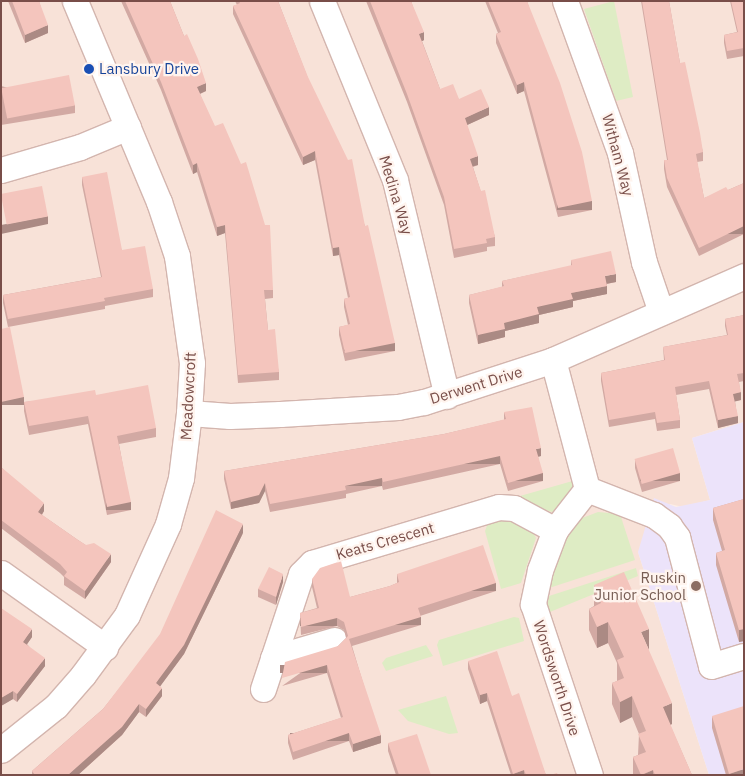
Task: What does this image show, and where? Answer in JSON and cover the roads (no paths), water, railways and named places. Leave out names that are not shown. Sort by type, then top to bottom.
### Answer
[{"type":"street","name":"Meadowcroft","points":[[1,750],[56,706],[105,647],[142,584],[168,524],[182,478],[189,413],[192,363],[184,287],[168,225],[75,1]]},
{"type":"street","name":"Medina Way","points":[[322,1],[394,180],[447,396]]},
{"type":"street","name":"Witham Way","points":[[566,1],[620,153],[644,262],[661,312]]},
{"type":"street","points":[[1,170],[80,147],[128,127]]},
{"type":"street","name":"Derwent Drive","points":[[189,413],[230,416],[398,407],[447,396],[553,360],[744,276]]},
{"type":"street","points":[[553,360],[588,489],[654,516],[669,526],[677,536],[711,666],[744,656]]},
{"type":"street","name":"Wordsworth Drive","points":[[588,489],[555,530],[540,570],[534,604],[590,775]]},
{"type":"street","name":"Keats Crescent","points":[[263,689],[301,574],[312,563],[499,507],[514,508],[555,530]]},
{"type":"street","points":[[1,573],[105,647]]},
{"type":"street","points":[[273,658],[334,640]]},
{"type":"place","name":"Lansbury Drive","points":[[89,69]]},
{"type":"place","name":"Ruskin Junior School","points":[[696,586]]}]
